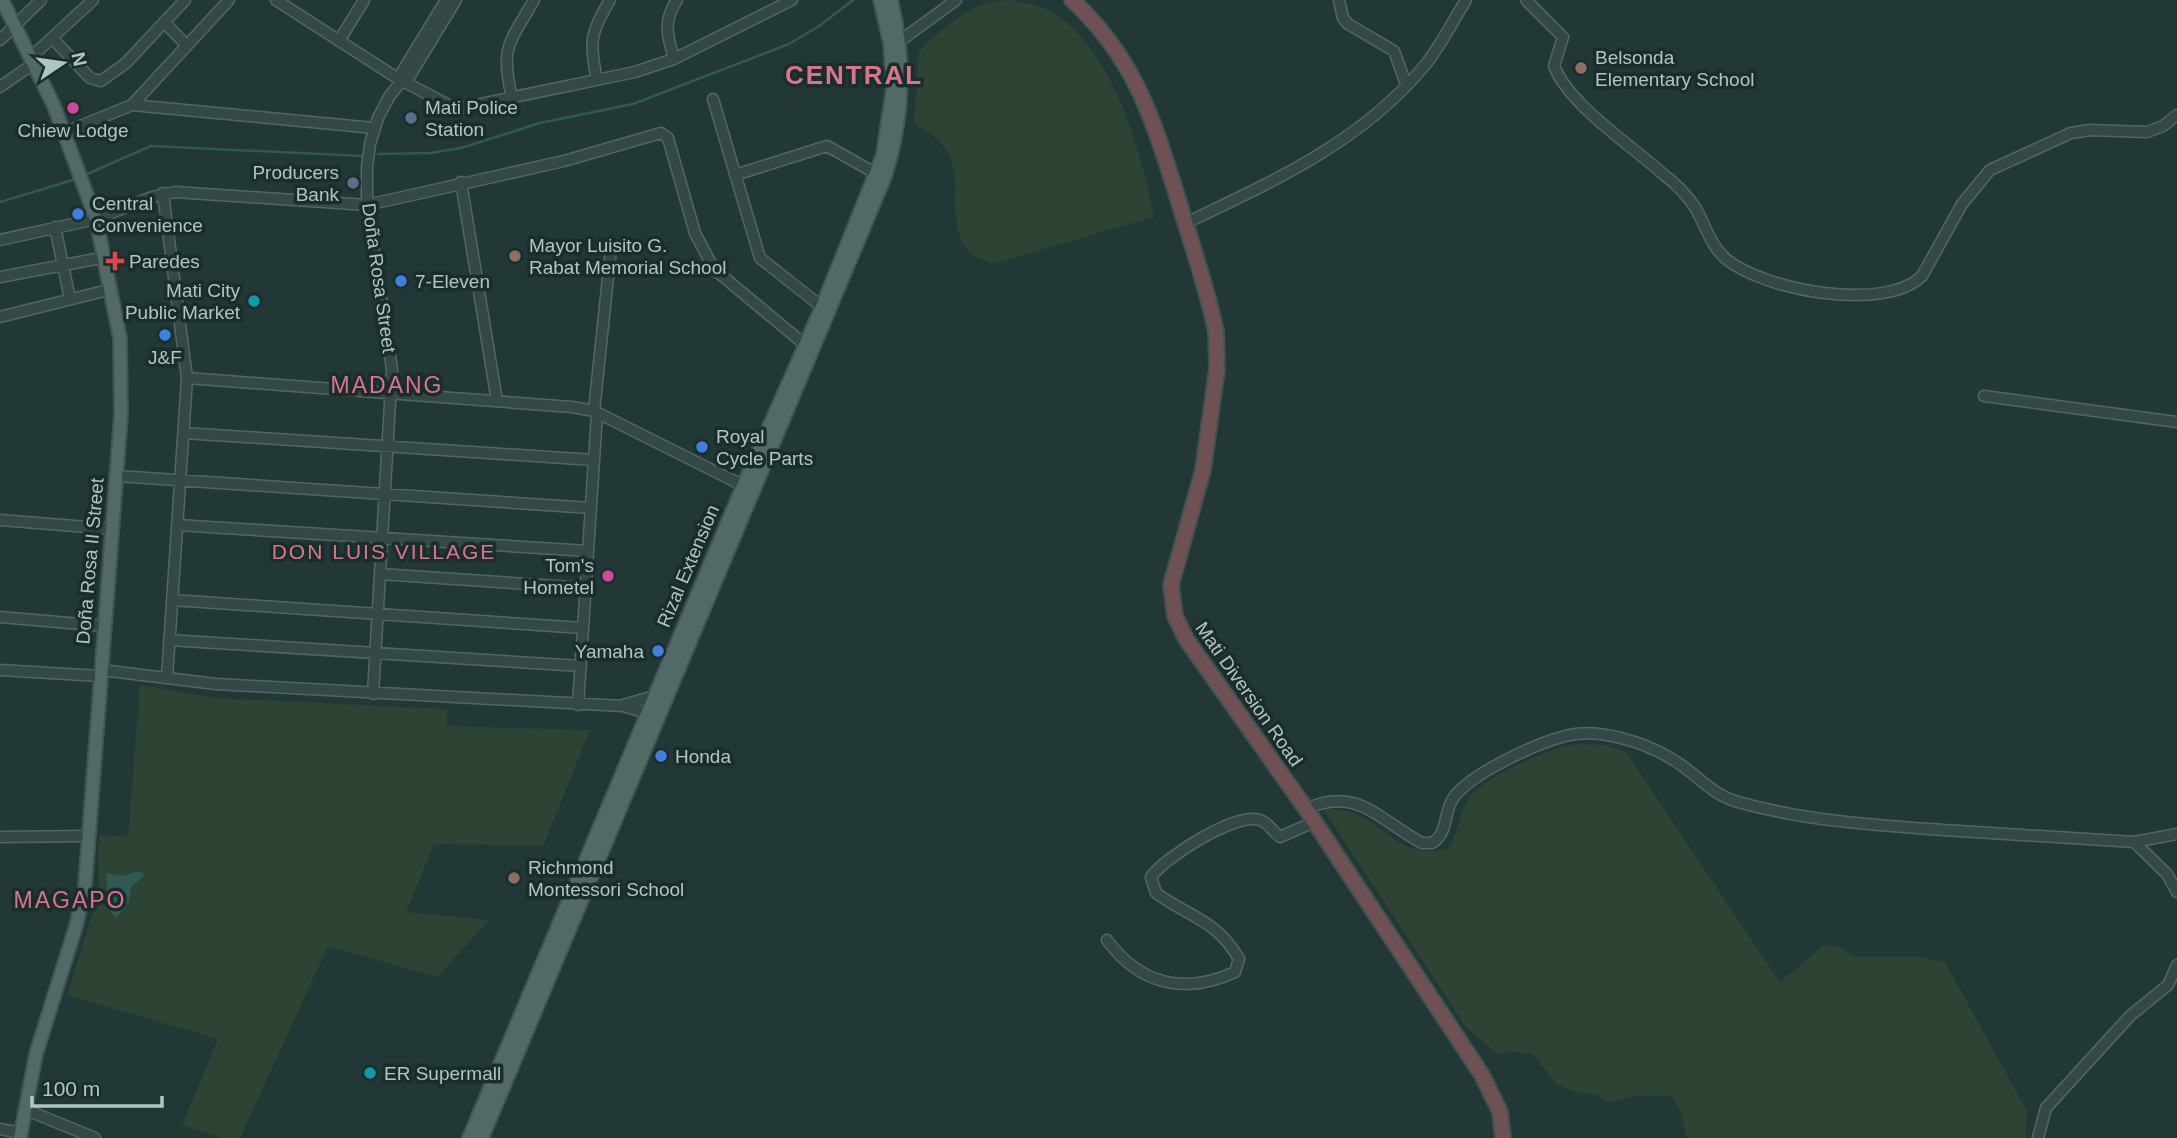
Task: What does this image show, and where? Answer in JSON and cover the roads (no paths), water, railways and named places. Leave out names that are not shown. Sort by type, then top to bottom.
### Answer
[{"type":"highway","name":"Mati Diversion Road","points":[[1072,0],[1110,39],[1135,79],[1158,133],[1212,311],[1219,351],[1203,470],[1174,569],[1171,600],[1186,639],[1310,816],[1482,1075],[1500,1112],[1503,1138]]},
{"type":"main road","name":"Doña Rosa II Street","points":[[2,0],[13,28],[54,106],[96,219],[112,289],[122,372],[117,476],[82,903],[36,1054],[20,1135]]},
{"type":"main road","name":"Rizal Extension","points":[[880,0],[895,42]]},
{"type":"main road","name":"Rizal Extension","points":[[469,1138],[880,177],[891,113],[895,42],[891,0]]},
{"type":"main road","name":"Rizal Extension","points":[[748,488],[804,344],[880,177]]},
{"type":"main road","name":"Rizal Extension","points":[[482,1138],[652,714]]},
{"type":"street","points":[[0,40],[41,0]]},
{"type":"street","points":[[0,87],[31,61],[93,0]]},
{"type":"street","points":[[53,38],[90,78],[101,81],[120,69],[185,0]]},
{"type":"street","points":[[63,133],[132,105],[229,0]]},
{"type":"street","points":[[338,41],[364,0]]},
{"type":"street","name":"Doña Rosa Street","points":[[373,694],[392,395],[391,358],[368,205],[368,155],[374,128],[402,80],[402,72],[446,0]]},
{"type":"street","name":"Doña Rosa Street","points":[[402,80],[409,77],[456,0]]},
{"type":"street","points":[[512,98],[505,66],[506,51],[534,0]]},
{"type":"street","points":[[597,80],[590,46],[592,36],[610,0]]},
{"type":"street","points":[[674,59],[666,27],[667,15],[677,0]]},
{"type":"street","points":[[283,2],[338,41],[456,109],[597,80],[674,59],[791,0]]},
{"type":"street","points":[[895,42],[956,0]]},
{"type":"street","points":[[1339,0],[1343,18],[1348,24],[1394,51],[1406,84]]},
{"type":"street","points":[[1185,223],[1273,181],[1340,143],[1386,107],[1426,64],[1466,0]]},
{"type":"street","points":[[1526,0],[1563,37],[1554,66],[1567,88],[1619,139],[1679,189],[1695,206],[1724,258],[1760,276],[1816,292],[1885,292],[1913,284],[1922,276],[1962,204],[1990,170],[2071,133],[2090,130],[2147,132],[2163,126],[2177,115]]},
{"type":"street","points":[[164,22],[187,46]]},
{"type":"street","points":[[713,99],[760,258],[822,307]]},
{"type":"street","points":[[132,105],[374,128]]},
{"type":"street","points":[[0,240],[96,219],[163,193],[196,192],[368,205],[564,161],[665,134],[695,233],[714,269],[804,344]]},
{"type":"street","points":[[735,176],[827,146],[880,177]]},
{"type":"street","points":[[461,182],[497,401]]},
{"type":"street","points":[[163,193],[187,378],[167,678]]},
{"type":"street","points":[[55,227],[70,299]]},
{"type":"street","points":[[578,705],[596,413],[611,249]]},
{"type":"street","points":[[0,277],[106,257]]},
{"type":"street","points":[[0,317],[112,289]]},
{"type":"street","points":[[187,378],[497,401],[596,413],[748,488]]},
{"type":"street","points":[[1983,396],[2177,422]]},
{"type":"street","points":[[184,433],[594,460]]},
{"type":"street","points":[[117,476],[591,508]]},
{"type":"street","points":[[0,520],[111,529]]},
{"type":"street","points":[[177,525],[588,551]]},
{"type":"street","points":[[380,574],[586,587]]},
{"type":"street","points":[[172,600],[583,628]]},
{"type":"street","points":[[0,617],[103,626]]},
{"type":"street","points":[[169,640],[581,666]]},
{"type":"street","points":[[0,670],[100,673],[373,694],[623,706],[652,714]]},
{"type":"street","points":[[623,706],[660,696]]},
{"type":"street","points":[[1107,940],[1128,965],[1170,984],[1201,983],[1235,972],[1239,959],[1210,923],[1156,893],[1151,877],[1167,858],[1195,840],[1251,819],[1266,823],[1280,837],[1332,800],[1347,800],[1362,806],[1422,843],[1432,843],[1439,839],[1444,830],[1452,800],[1474,779],[1548,742],[1581,734],[1628,741],[1653,750],[1673,760],[1703,786],[1738,802],[1843,823],[2134,842],[2177,834]]},
{"type":"street","points":[[0,837],[89,836]]},
{"type":"street","points":[[2134,842],[2168,874],[2177,892]]},
{"type":"street","points":[[2038,1138],[2046,1108],[2130,1016],[2168,985],[2177,965]]},
{"type":"street","points":[[24,1110],[95,1138]]},
{"type":"street","points":[[0,1129],[20,1135]]},
{"type":"water","points":[[142,872],[144,876],[131,887],[129,902],[116,918],[109,910],[106,873],[123,876]]},
{"type":"waterway","points":[[378,154],[431,153],[461,148],[540,123],[633,104],[789,44],[819,26],[853,0]]},
{"type":"waterway","points":[[87,174],[151,146],[363,156]]},
{"type":"waterway","points":[[0,202],[73,180]]},
{"type":"place","name":"Belsonda Elementary School","points":[[1581,68]]},
{"type":"place","name":"Chiew Lodge","points":[[73,108]]},
{"type":"place","name":"Mati Police Station","points":[[411,118]]},
{"type":"place","name":"Producers Bank","points":[[353,183]]},
{"type":"place","name":"Central Convenience","points":[[78,214]]},
{"type":"place","name":"Mayor Luisito G. Rabat Memorial School","points":[[515,256]]},
{"type":"place","name":"Paredes","points":[[115,261]]},
{"type":"place","name":"7-Eleven","points":[[401,281]]},
{"type":"place","name":"Mati City Public Market","points":[[254,301]]},
{"type":"place","name":"J&F","points":[[165,335]]},
{"type":"place","name":"Royal Cycle Parts","points":[[702,447]]},
{"type":"place","name":"Tom's Hometel","points":[[608,576]]},
{"type":"place","name":"Yamaha","points":[[658,651]]},
{"type":"place","name":"Honda","points":[[661,756]]},
{"type":"place","name":"Richmond Montessori School","points":[[514,878]]},
{"type":"place","name":"ER Supermall","points":[[370,1073]]},
{"type":"district","name":"CENTRAL","points":[[854,75]]},
{"type":"district","name":"MADANG","points":[[387,385]]},
{"type":"district","name":"DON LUIS VILLAGE","points":[[384,551]]},
{"type":"district","name":"MAGAPO","points":[[70,900]]}]
